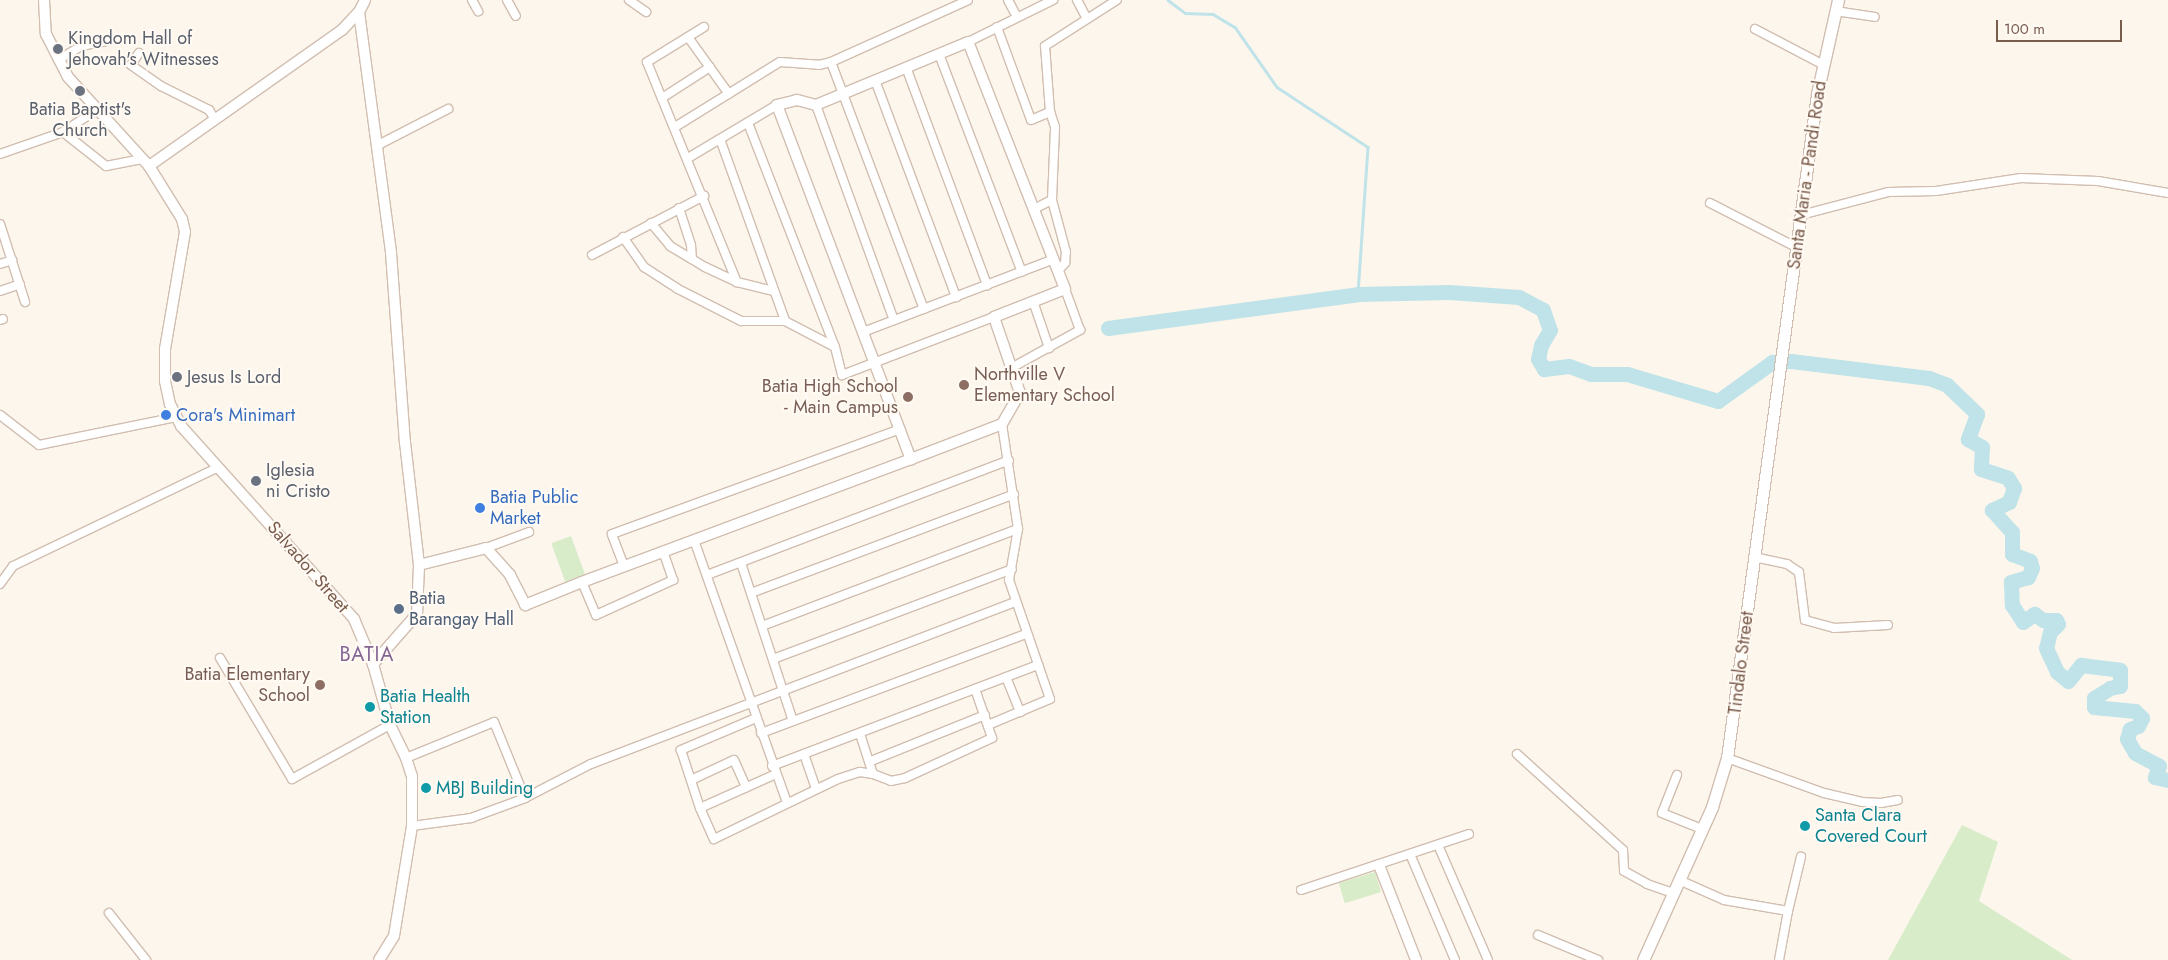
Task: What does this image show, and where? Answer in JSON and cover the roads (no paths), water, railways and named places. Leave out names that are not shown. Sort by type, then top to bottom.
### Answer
[{"type":"main road","name":"Santa Maria - Pandi Road","points":[[1784,351],[1796,247],[1822,64],[1836,5]]},
{"type":"main road","name":"Tindalo Street","points":[[1643,960],[1702,829],[1728,758],[1754,557],[1784,351]]},
{"type":"street","name":"Salvador Street","points":[[44,0],[46,34],[68,77],[146,163],[182,219],[185,232],[165,349],[167,392],[181,426],[217,468],[335,595],[354,619],[373,664],[390,726],[406,758],[412,776],[412,826],[394,936],[379,960]]},
{"type":"street","points":[[63,132],[106,166],[146,163],[342,30],[359,12],[365,0]]},
{"type":"street","points":[[472,0],[478,11]]},
{"type":"street","points":[[507,0],[516,16]]},
{"type":"street","points":[[629,0],[646,12]]},
{"type":"street","points":[[675,127],[780,62],[819,65],[831,62],[968,0]]},
{"type":"street","points":[[1008,0],[1018,17]]},
{"type":"street","points":[[688,158],[777,105],[797,100],[816,105],[968,42],[1018,17],[1042,2],[1053,0]]},
{"type":"street","points":[[1077,0],[1087,19]]},
{"type":"street","points":[[1058,270],[1065,263],[1066,252],[1052,200],[1056,127],[1050,112],[1045,46],[1087,19],[1107,3],[1117,0]]},
{"type":"street","points":[[1836,5],[1875,17]]},
{"type":"street","points":[[359,12],[391,253],[405,442],[419,565],[417,614],[373,664]]},
{"type":"street","points":[[704,27],[647,62],[704,196],[737,282]]},
{"type":"street","points":[[998,27],[1031,120],[1050,112]]},
{"type":"street","points":[[1755,29],[1822,64]]},
{"type":"street","points":[[688,37],[729,94]]},
{"type":"street","points":[[58,60],[81,46],[106,41]]},
{"type":"street","points":[[968,42],[1080,330],[1013,367]]},
{"type":"street","points":[[139,53],[131,64],[161,86],[209,110],[214,118]]},
{"type":"street","points":[[939,54],[1022,272]]},
{"type":"street","points":[[831,62],[924,309]]},
{"type":"street","points":[[662,98],[710,67]]},
{"type":"street","points":[[906,67],[987,285]]},
{"type":"street","points":[[875,80],[956,297]]},
{"type":"street","points":[[777,105],[911,459]]},
{"type":"street","points":[[816,105],[894,320]]},
{"type":"street","points":[[0,154],[63,132],[98,109]]},
{"type":"street","points":[[378,145],[448,109]]},
{"type":"street","points":[[748,123],[835,347],[842,375],[1065,289]]},
{"type":"street","points":[[720,139],[785,321]]},
{"type":"street","points":[[1801,215],[1888,192],[1936,191],[2012,178],[2098,182],[2168,193]]},
{"type":"street","points":[[592,255],[704,196]]},
{"type":"street","points":[[1034,209],[1052,200]]},
{"type":"street","points":[[1710,203],[1796,247]]},
{"type":"street","points":[[679,208],[691,245],[692,259]]},
{"type":"street","points":[[651,223],[670,246],[692,259],[737,282],[774,291]]},
{"type":"street","points":[[0,224],[25,302]]},
{"type":"street","points":[[623,237],[644,267],[686,293],[741,321],[785,321],[835,347]]},
{"type":"street","points":[[0,264],[12,260]]},
{"type":"street","points":[[863,332],[1054,260]]},
{"type":"street","points":[[0,291],[20,284]]},
{"type":"street","points":[[1033,301],[1049,348]]},
{"type":"street","points":[[486,548],[510,575],[525,606],[582,582],[1002,424],[1020,393],[1013,367],[994,317]]},
{"type":"street","points":[[2,419],[39,445],[177,417]]},
{"type":"street","points":[[988,725],[1050,699],[1026,634],[1009,580],[1018,529],[1002,424]]},
{"type":"street","points":[[624,566],[612,534],[900,429]]},
{"type":"street","points":[[707,575],[1009,460]]},
{"type":"street","points":[[0,584],[13,566],[217,468]]},
{"type":"street","points":[[750,593],[1014,494]]},
{"type":"street","points":[[762,626],[1018,529]]},
{"type":"street","points":[[419,565],[486,548],[529,532]]},
{"type":"street","points":[[694,540],[772,766],[787,803]]},
{"type":"street","points":[[582,582],[596,615],[673,580],[663,552]]},
{"type":"street","points":[[1754,557],[1787,564],[1799,572],[1805,620],[1834,628],[1888,625]]},
{"type":"street","points":[[741,563],[794,721]]},
{"type":"street","points":[[772,659],[1012,569]]},
{"type":"street","points":[[412,826],[471,818],[525,798],[591,764],[783,689],[1015,602]]},
{"type":"street","points":[[761,733],[1026,634]]},
{"type":"street","points":[[220,658],[292,779],[390,726]]},
{"type":"street","points":[[772,766],[1038,665]]},
{"type":"street","points":[[1006,678],[1020,712]]},
{"type":"street","points":[[756,718],[681,750],[700,808],[714,839],[816,788],[860,772],[873,774],[891,781],[904,778],[992,738],[975,689]]},
{"type":"street","points":[[871,761],[985,715]]},
{"type":"street","points":[[406,758],[494,722],[525,798]]},
{"type":"street","points":[[860,734],[871,761],[873,774]]},
{"type":"street","points":[[804,754],[816,788]]},
{"type":"street","points":[[1517,754],[1623,850],[1624,871],[1647,884],[1673,892]]},
{"type":"street","points":[[1728,758],[1824,793],[1872,803],[1898,800]]},
{"type":"street","points":[[691,780],[734,760],[746,787]]},
{"type":"street","points":[[700,808],[776,774]]},
{"type":"street","points":[[1677,775],[1662,813],[1702,829]]},
{"type":"street","points":[[1301,890],[1468,834]]},
{"type":"street","points":[[1438,845],[1488,960]]},
{"type":"street","points":[[1410,854],[1455,960]]},
{"type":"street","points":[[1779,960],[1788,910],[1801,857]]},
{"type":"street","points":[[1379,865],[1416,960]]},
{"type":"street","points":[[1679,880],[1724,900],[1788,910]]},
{"type":"street","points":[[109,913],[146,960]]},
{"type":"street","points":[[1538,934],[1598,960]]},
{"type":"waterway","points":[[1168,0],[1185,13],[1213,14],[1235,27],[1277,87],[1368,147],[1358,294]]},
{"type":"waterway","points":[[1108,328],[1358,294],[1449,292],[1519,297],[1543,310],[1550,330],[1541,345],[1538,359],[1544,369],[1569,366],[1591,374],[1627,374],[1718,401],[1772,362],[1791,361],[1929,378],[1947,385],[1977,414],[1968,439],[1982,447],[1981,469],[2008,478],[2014,488],[2009,502],[1992,510],[2012,532],[2012,554],[2030,561],[2032,568],[2028,577],[2011,582],[2012,605],[2023,622],[2034,614],[2043,620],[2056,620],[2058,624],[2050,632],[2046,648],[2057,672],[2068,681],[2081,665],[2120,670],[2120,686],[2110,688],[2094,698],[2094,707],[2135,711],[2142,718],[2138,726],[2130,729],[2127,739],[2135,753],[2159,766],[2155,777],[2168,780]]},
{"type":"place","name":"Kingdom Hall of Jehovah's Witnesses","points":[[58,49]]},
{"type":"place","name":"Batia Baptist's Church","points":[[80,91]]},
{"type":"place","name":"Jesus Is Lord","points":[[177,377]]},
{"type":"place","name":"Northville V Elementary School","points":[[964,385]]},
{"type":"place","name":"Batia High School - Main Campus","points":[[908,397]]},
{"type":"place","name":"Cora's Minimart","points":[[166,415]]},
{"type":"place","name":"Iglesia ni Cristo","points":[[256,481]]},
{"type":"place","name":"Batia Public Market","points":[[480,508]]},
{"type":"place","name":"Batia Barangay Hall","points":[[399,609]]},
{"type":"place","name":"Batia Elementary School","points":[[320,685]]},
{"type":"place","name":"Batia Health Station","points":[[370,707]]},
{"type":"place","name":"MBJ Building","points":[[426,788]]},
{"type":"place","name":"Santa Clara Covered Court","points":[[1805,826]]},
{"type":"district","name":"BATIA","points":[[367,654]]}]
